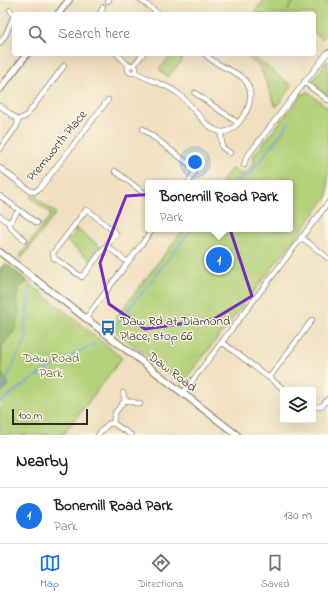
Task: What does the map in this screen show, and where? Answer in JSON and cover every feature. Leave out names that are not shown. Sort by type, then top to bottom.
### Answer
[{"type":"street","points":[[60,12],[69,0]]},
{"type":"street","points":[[141,0],[152,12]]},
{"type":"street","points":[[101,12],[103,8]]},
{"type":"street","points":[[0,43],[6,34],[12,20]]},
{"type":"street","points":[[244,165],[246,158],[328,52]]},
{"type":"street","points":[[0,89],[25,56]]},
{"type":"street","points":[[119,56],[129,66],[129,71],[135,72],[152,82],[175,91],[185,98],[202,121],[211,128],[220,132],[230,130],[238,123],[248,109],[250,100],[247,83],[239,75],[218,66],[207,56]]},
{"type":"street","points":[[129,66],[134,65],[141,56]]},
{"type":"street","points":[[134,65],[136,68],[135,72]]},
{"type":"street","points":[[18,120],[26,116],[64,66]]},
{"type":"street","points":[[304,82],[328,100]]},
{"type":"street","points":[[195,93],[238,123]]},
{"type":"street","name":"Premworth Place","points":[[0,168],[29,190],[34,192],[40,188],[108,100]]},
{"type":"street","points":[[0,106],[18,120]]},
{"type":"street","points":[[0,149],[17,126],[18,120]]},
{"type":"street","points":[[143,129],[193,167],[194,173],[190,180]]},
{"type":"street","points":[[220,132],[222,147],[230,153]]},
{"type":"street","points":[[115,171],[145,194]]},
{"type":"street","points":[[0,196],[37,223]]},
{"type":"street","points":[[183,393],[328,203]]},
{"type":"street","points":[[9,223],[19,210]]},
{"type":"street","points":[[86,210],[116,231],[116,235],[107,246],[82,278],[53,256],[86,210]]},
{"type":"street","points":[[0,216],[25,240]]},
{"type":"street","points":[[86,318],[151,232]]},
{"type":"street","points":[[301,238],[328,258]]},
{"type":"street","points":[[107,246],[127,262]]},
{"type":"street","name":"Daw Road","points":[[0,252],[237,435]]},
{"type":"street","points":[[269,378],[312,320]]},
{"type":"street","points":[[222,342],[280,387]]},
{"type":"street","points":[[123,393],[125,400]]},
{"type":"street","points":[[316,407],[323,405],[328,399]]},
{"type":"street","points":[[125,400],[140,404]]},
{"type":"street","points":[[113,423],[115,413],[125,400]]},
{"type":"street","points":[[98,435],[108,424],[113,423]]},
{"type":"street","points":[[113,423],[131,435]]},
{"type":"highlighted area","points":[[198,191],[225,214],[252,296],[214,319],[145,329],[109,304],[100,263],[126,196]]},
{"type":"green space","points":[[264,0],[294,0],[287,11],[295,0],[328,0],[328,33],[322,39],[316,34],[316,12],[255,12]]},
{"type":"green space","points":[[171,56],[178,56],[183,60],[167,77],[159,69]]},
{"type":"green space","points":[[246,56],[254,56],[292,86],[276,107],[260,67]]},
{"type":"green space","points":[[328,60],[328,96],[311,83]]},
{"type":"green space","points":[[308,92],[328,108],[328,196],[184,381],[179,380],[119,334],[111,324],[182,232],[293,232],[293,180],[222,180],[232,168],[239,174],[245,174],[249,170],[254,160],[254,155],[302,94]]},
{"type":"green space","points":[[32,195],[36,195],[40,201],[56,213],[21,259],[19,257],[50,216],[50,213],[30,197]]},
{"type":"green space","points":[[75,227],[102,248],[101,250],[98,248],[92,255],[95,258],[92,261],[65,240],[67,238],[70,240],[76,232],[73,230]]},
{"type":"green space","name":"Daw Road Park","points":[[5,263],[122,358],[63,435],[0,435],[0,269]]},
{"type":"green space","points":[[5,263],[28,281],[18,289],[16,297],[19,314],[15,330],[2,346],[1,373],[9,384],[0,394],[0,269]]},
{"type":"waterway","points":[[237,180],[250,174],[289,123]]},
{"type":"waterway","points":[[113,329],[190,232]]},
{"type":"waterway","points":[[0,396],[17,356],[27,338],[25,328],[30,287]]},
{"type":"waterway","points":[[0,403],[33,378],[94,344]]},
{"type":"place","name":"Bonemill Road Park","points":[[219,260]]},
{"type":"place","name":"Daw Rd at Diamond Place, stop 66","points":[[108,328]]}]
